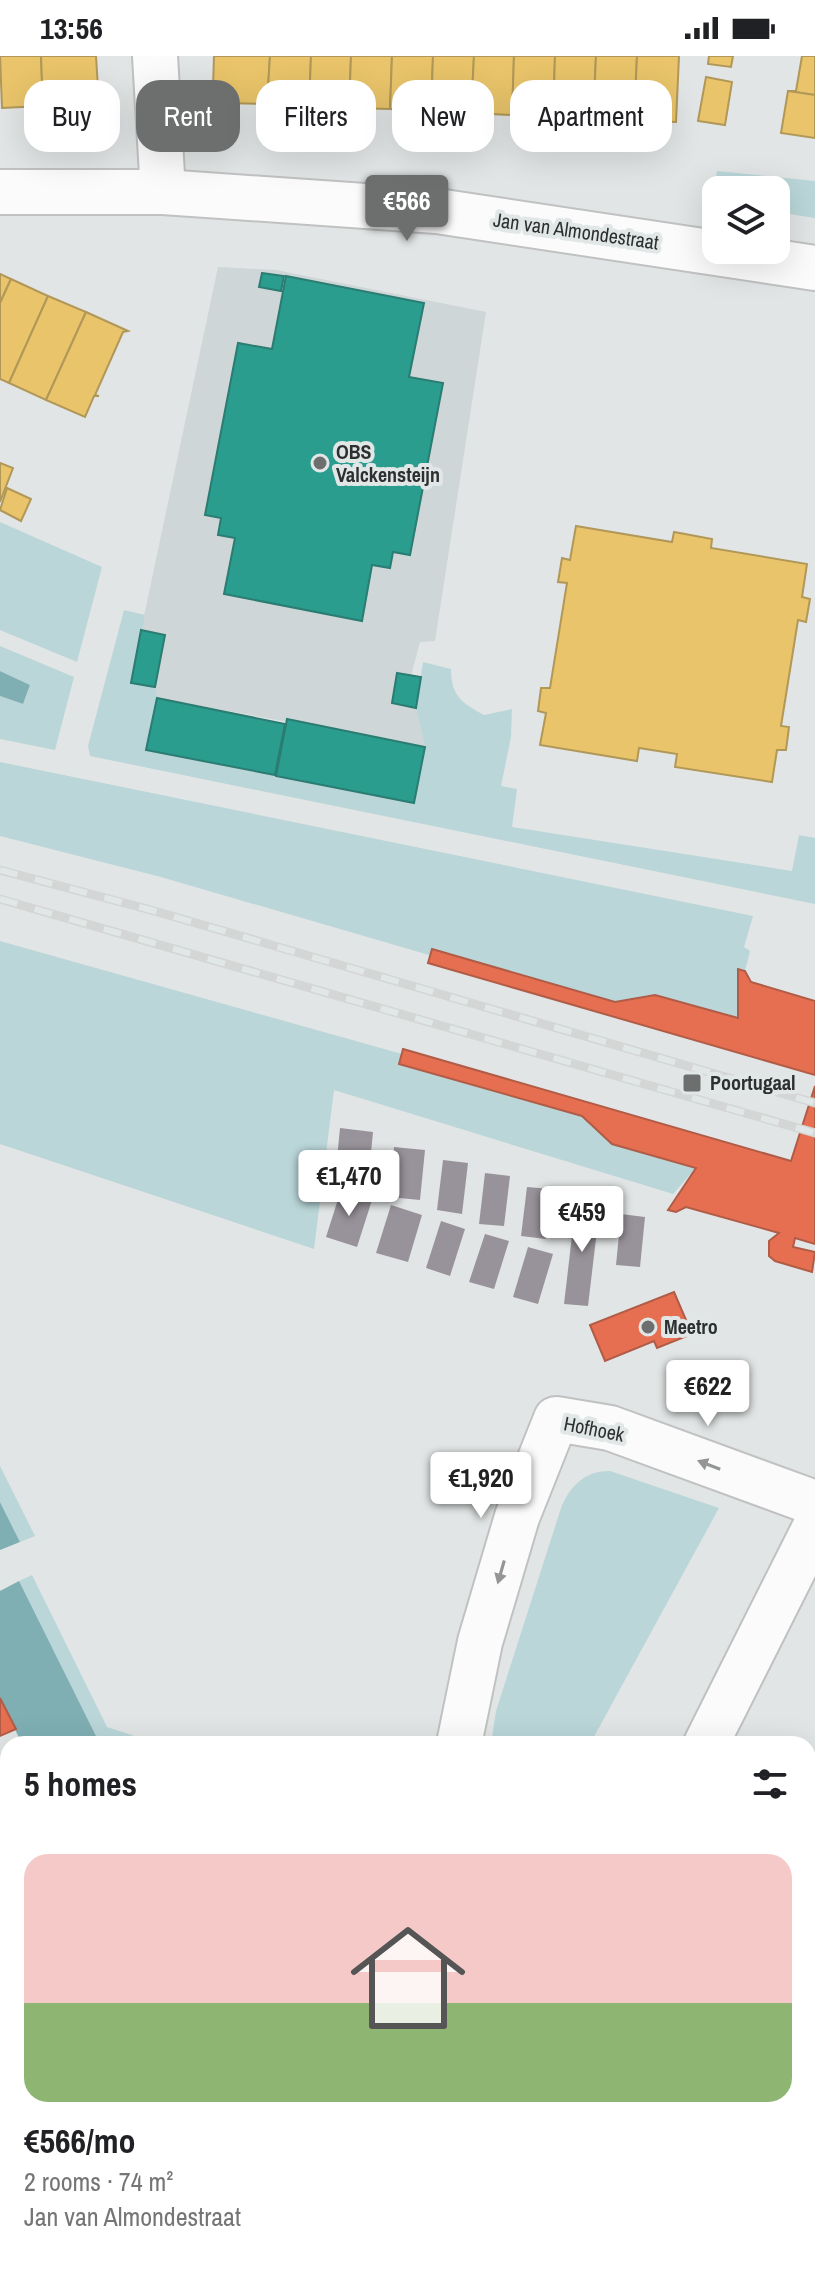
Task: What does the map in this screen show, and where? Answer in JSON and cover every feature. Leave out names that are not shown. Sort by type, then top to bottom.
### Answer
[{"type":"street","points":[[155,56],[163,192]]},
{"type":"street","name":"Jan van Almondestraat","points":[[0,192],[163,192],[437,211],[815,268]]},
{"type":"street","name":"Hofhoek","points":[[461,1736],[480,1642],[513,1531],[556,1419],[610,1428],[815,1503]]},
{"type":"street","points":[[710,1736],[815,1527]]},
{"type":"shaded area","points":[[717,171],[766,176],[716,176]]},
{"type":"shaded area","points":[[790,178],[815,181],[815,218],[790,214]]},
{"type":"shaded area","name":"OBS Valckensteijn","points":[[218,267],[276,270],[486,312],[435,641],[420,642],[411,676],[397,674],[392,703],[416,708],[425,747],[157,698],[155,687],[165,635],[141,630]]},
{"type":"shaded area","points":[[0,522],[102,567],[77,662],[0,630]]},
{"type":"shaded area","points":[[124,610],[145,615],[132,683],[155,687],[157,698],[147,750],[276,776],[425,747],[416,708],[423,662],[451,669],[453,686],[459,698],[484,715],[512,709],[511,737],[501,786],[517,789],[512,827],[792,871],[799,835],[815,838],[815,904],[90,756],[88,746]]},
{"type":"shaded area","points":[[0,646],[74,677],[55,750],[0,739],[0,696],[23,704],[30,685],[0,671]]},
{"type":"shaded area","points":[[0,762],[753,916],[744,947],[750,951],[745,971],[738,969],[738,1018],[655,995],[615,1002],[432,950],[429,955],[161,877],[0,836]]},
{"type":"shaded area","points":[[0,941],[402,1054],[399,1065],[582,1116],[612,1144],[696,1168],[673,1194],[334,1090],[314,1249],[0,1144]]},
{"type":"shaded area","points":[[0,1466],[35,1536],[20,1542],[0,1502]]},
{"type":"shaded area","points":[[610,1471],[719,1508],[594,1736],[492,1736],[496,1711],[562,1505],[581,1480]]},
{"type":"shaded area","points":[[32,1575],[107,1727],[135,1736],[96,1736],[19,1581]]},
{"type":"water","points":[[0,671],[30,685],[23,704],[0,696]]},
{"type":"water","points":[[0,1502],[20,1542],[0,1550]]},
{"type":"water","points":[[19,1581],[96,1736],[18,1736],[0,1698],[0,1591]]},
{"type":"building: Homes","points":[[0,56],[41,56],[42,80],[24,80],[24,107],[2,108]]},
{"type":"building: Homes","points":[[41,56],[96,56],[98,80],[42,80]]},
{"type":"building: Homes","points":[[214,56],[270,56],[268,80],[256,80],[256,104],[240,103],[240,80],[213,80]]},
{"type":"building: Homes","points":[[270,56],[311,56],[310,80],[268,80]]},
{"type":"building: Homes","points":[[311,56],[351,56],[350,80],[310,80]]},
{"type":"building: Homes","points":[[351,56],[392,56],[390,109],[376,109],[376,80],[350,80]]},
{"type":"building: Homes","points":[[392,56],[433,56],[432,80],[392,80],[390,109]]},
{"type":"building: Homes","points":[[433,56],[474,56],[473,80],[432,80]]},
{"type":"building: Homes","points":[[474,56],[514,56],[510,115],[494,114],[494,80],[473,80]]},
{"type":"building: Homes","points":[[514,56],[555,56],[554,80],[513,80]]},
{"type":"building: Homes","points":[[555,56],[596,56],[595,80],[554,80]]},
{"type":"building: Homes","points":[[596,56],[637,56],[636,80],[595,80]]},
{"type":"building: Homes","points":[[637,56],[679,56],[676,122],[672,122],[672,80],[636,80]]},
{"type":"building: Homes","points":[[709,56],[733,56],[731,67],[708,64]]},
{"type":"building: Homes","points":[[802,56],[815,56],[815,95],[788,91],[796,91]]},
{"type":"building: Homes","points":[[706,77],[732,82],[725,125],[698,121]]},
{"type":"building: Homes","points":[[788,91],[815,95],[815,138],[781,133]]},
{"type":"building: Homes","points":[[0,274],[11,279],[0,303]]},
{"type":"building: Homes","points":[[11,279],[48,296],[9,383],[0,379],[0,303]]},
{"type":"building: Homes","points":[[48,296],[86,312],[46,400],[9,383]]},
{"type":"building: Homes","points":[[86,312],[128,331],[123,332],[95,395],[99,396],[94,396],[85,417],[46,400]]},
{"type":"building: Homes","points":[[0,463],[13,468],[0,502]]},
{"type":"building: Homes","points":[[7,488],[31,499],[21,521],[0,510]]},
{"type":"building: Homes","points":[[576,526],[672,542],[674,532],[712,539],[711,548],[807,564],[802,597],[810,599],[806,622],[798,620],[781,726],[789,727],[786,750],[777,750],[772,782],[675,767],[677,754],[639,748],[637,761],[540,745],[546,713],[538,711],[541,688],[550,688],[567,583],[558,582],[562,558],[570,560]]},
{"type":"building: Shops","points":[[432,949],[615,1002],[655,995],[738,1018],[738,969],[745,971],[751,982],[815,1001],[815,1075],[428,963]]},
{"type":"building: Shops","points":[[403,1049],[791,1161],[815,1086],[815,1244],[795,1238],[793,1247],[815,1252],[812,1272],[775,1261],[769,1256],[769,1241],[779,1233],[686,1207],[676,1212],[668,1210],[696,1168],[612,1144],[582,1116],[399,1064]]},
{"type":"building: Shops","points":[[674,1292],[692,1334],[657,1348],[654,1341],[605,1361],[590,1325]]},
{"type":"building: Shops","points":[[0,1698],[16,1729],[0,1736]]},
{"type":"building: Schools","points":[[262,273],[284,276],[281,291],[259,287]]},
{"type":"building: Schools","points":[[286,276],[424,303],[409,377],[443,383],[410,555],[393,552],[390,568],[372,565],[362,621],[224,594],[235,538],[218,535],[221,518],[205,515],[238,343],[272,349]]},
{"type":"building: Schools","points":[[141,630],[165,635],[155,687],[131,683]]},
{"type":"building: Schools","points":[[397,673],[421,677],[416,708],[392,703]]},
{"type":"building: Schools","points":[[157,698],[285,724],[275,775],[146,750]]},
{"type":"building: Schools","points":[[287,719],[425,747],[414,803],[276,776]]},
{"type":"building: Other","points":[[340,1128],[373,1132],[368,1184],[335,1180]]},
{"type":"building: Other","points":[[394,1147],[425,1150],[420,1200],[389,1197]]},
{"type":"building: Other","points":[[443,1160],[468,1163],[462,1214],[437,1210]]},
{"type":"building: Other","points":[[485,1173],[510,1176],[504,1226],[479,1224]]},
{"type":"building: Other","points":[[527,1187],[551,1189],[546,1239],[521,1236]]},
{"type":"building: Other","points":[[341,1190],[372,1200],[357,1247],[326,1237]]},
{"type":"building: Other","points":[[576,1202],[600,1205],[588,1306],[564,1304]]},
{"type":"building: Other","points":[[391,1205],[422,1215],[408,1262],[376,1253]]},
{"type":"building: Other","points":[[621,1214],[645,1217],[640,1267],[616,1265]]},
{"type":"building: Other","points":[[441,1221],[465,1229],[450,1276],[426,1268]]},
{"type":"building: Other","points":[[485,1234],[509,1241],[494,1289],[469,1282]]},
{"type":"building: Other","points":[[528,1247],[553,1254],[538,1304],[513,1297]]},
{"type":"railway","points":[[0,870],[151,910],[815,1103]]},
{"type":"railway","points":[[0,899],[815,1133]]},
{"type":"place","name":"OBS Valckensteijn","points":[[320,463]]},
{"type":"place","name":"Poortugaal","points":[[692,1083]]},
{"type":"place","name":"Meetro","points":[[648,1327]]}]
